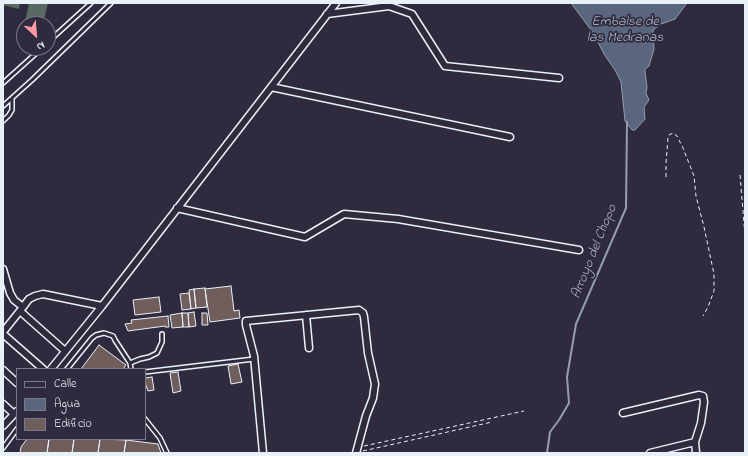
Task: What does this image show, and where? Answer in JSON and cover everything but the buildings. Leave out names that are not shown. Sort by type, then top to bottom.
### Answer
[{"type":"street","points":[[52,368],[102,306],[336,3]]},
{"type":"street","points":[[327,14],[389,6],[412,14],[445,66],[559,78]]},
{"type":"street","points":[[271,87],[510,137]]},
{"type":"street","points":[[177,208],[305,237],[344,214],[398,219],[579,250]]},
{"type":"street","points":[[3,269],[10,293],[14,300],[21,309],[65,351]]},
{"type":"street","points":[[42,368],[3,333],[29,300],[35,296],[43,294],[102,306]]},
{"type":"street","points":[[263,453],[255,359],[246,321],[359,310],[363,313],[368,353],[375,384],[373,398],[366,416],[357,451]]},
{"type":"street","points":[[306,315],[310,348]]},
{"type":"street","points":[[3,370],[16,382]]},
{"type":"street","points":[[623,413],[699,395],[703,396],[704,402],[701,423],[695,442],[696,453]]},
{"type":"street","points":[[3,404],[16,412],[3,426]]},
{"type":"street","points":[[650,453],[695,442]]},
{"type":"lane","points":[[56,35],[91,3]]},
{"type":"lane","points":[[3,106],[112,3]]},
{"type":"lane","points":[[3,83],[33,56]]},
{"type":"lane","points":[[3,121],[12,110],[12,98]]},
{"type":"lane","points":[[68,368],[92,338],[100,333],[113,336],[130,364],[131,368]]},
{"type":"lane","points":[[130,364],[157,353],[162,342],[162,334]]},
{"type":"lane","points":[[146,372],[255,359]]},
{"type":"lane","points":[[146,420],[160,438],[167,453]]},
{"type":"lane","points":[[3,448],[16,430]]},
{"type":"path","points":[[666,176],[668,138],[669,135],[673,133],[677,136],[683,148],[694,176],[696,196],[714,274],[714,291],[703,316]]},
{"type":"path","points":[[740,175],[745,235]]},
{"type":"path","points":[[357,451],[524,411]]},
{"type":"path","points":[[357,451],[492,422]]},
{"type":"green space","points":[[3,3],[20,3],[19,9],[3,5]]},
{"type":"green space","points":[[29,3],[48,3],[45,16],[26,16]]},
{"type":"water","name":"Embalse de las Medranas","points":[[571,3],[687,3],[675,19],[661,24],[653,30],[654,49],[649,66],[645,69],[647,87],[646,93],[649,100],[644,107],[645,119],[635,130],[632,130],[625,121],[621,82],[615,70],[604,54],[594,34]]},
{"type":"waterway","name":"Arroyo del Chopo","points":[[547,453],[550,432],[569,403],[567,377],[576,324],[626,208],[627,122]]}]
